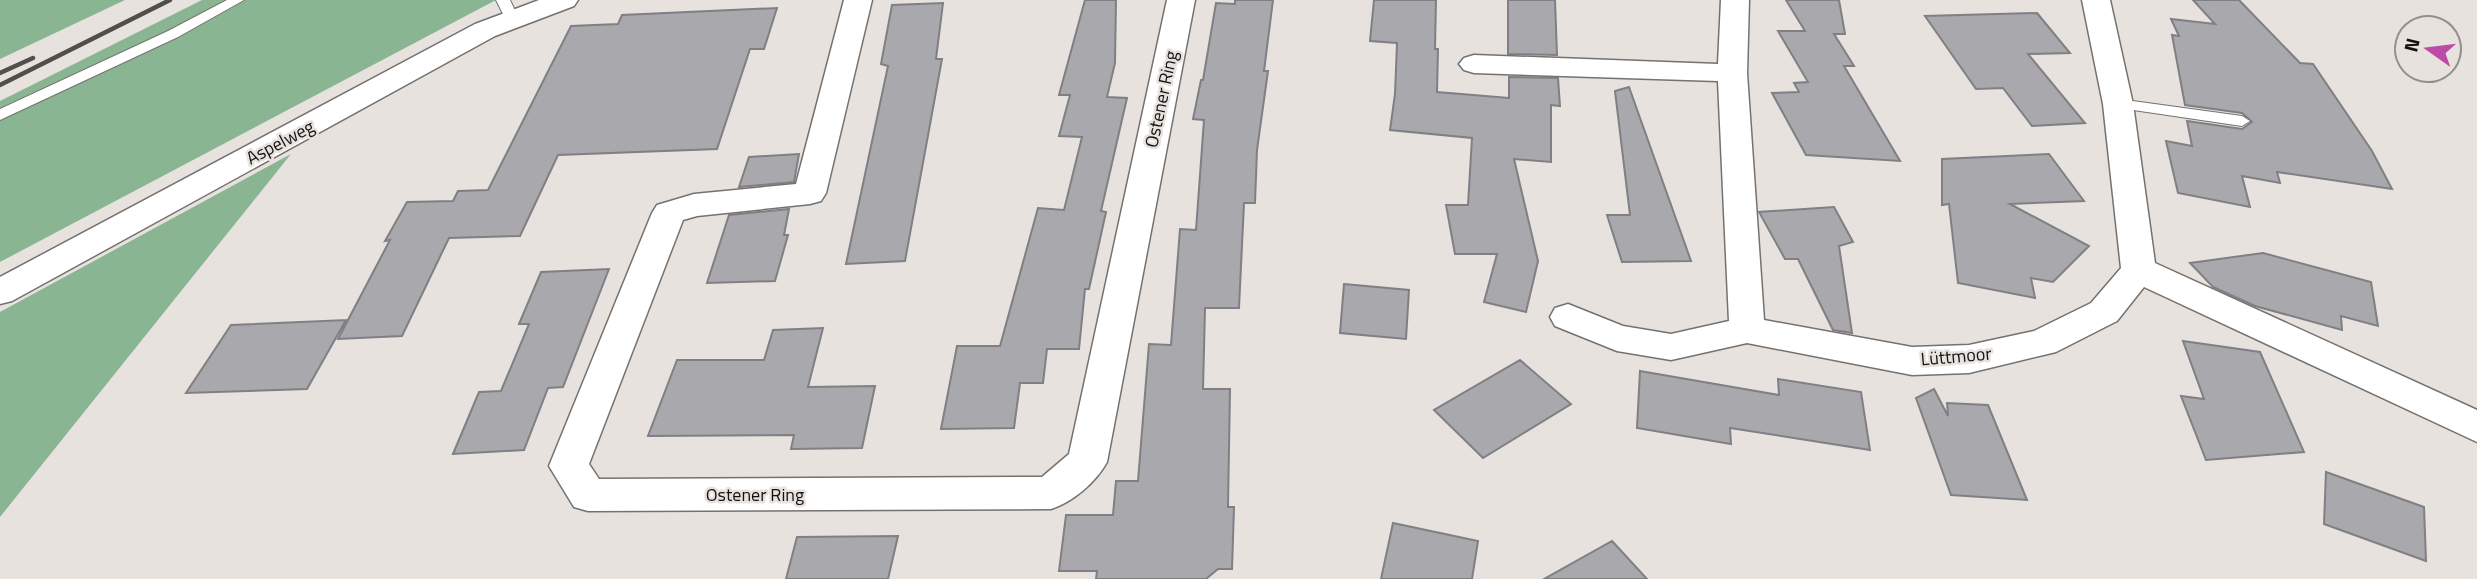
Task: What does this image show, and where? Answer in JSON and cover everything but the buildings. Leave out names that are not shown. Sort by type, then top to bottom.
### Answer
[{"type":"street","name":"Aspelweg","points":[[0,292],[485,30],[507,9],[564,0]]},
{"type":"street","name":"Ostener Ring","points":[[858,0],[810,193],[694,205],[669,213],[569,466],[588,495],[1051,493],[1087,461],[1181,0]]},
{"type":"street","points":[[1735,0],[1732,73],[1747,330]]},
{"type":"street","points":[[2096,0],[2118,104],[2139,270],[2477,427]]},
{"type":"street","points":[[1474,64],[1732,73]]},
{"type":"street","name":"Lüttmoor","points":[[1568,317],[1617,338],[1671,347],[1747,330],[1912,361],[1969,359],[2043,343],[2104,312],[2139,270]]},
{"type":"lane","points":[[0,115],[173,34],[237,0]]},
{"type":"lane","points":[[2118,104],[2242,121]]},
{"type":"green space","points":[[0,0],[125,0],[0,59]]},
{"type":"green space","points":[[202,0],[496,0],[0,262],[0,101]]},
{"type":"green space","points":[[291,154],[0,517],[0,312]]},
{"type":"railway","points":[[0,85],[170,0]]},
{"type":"railway","points":[[0,73],[33,58]]}]
